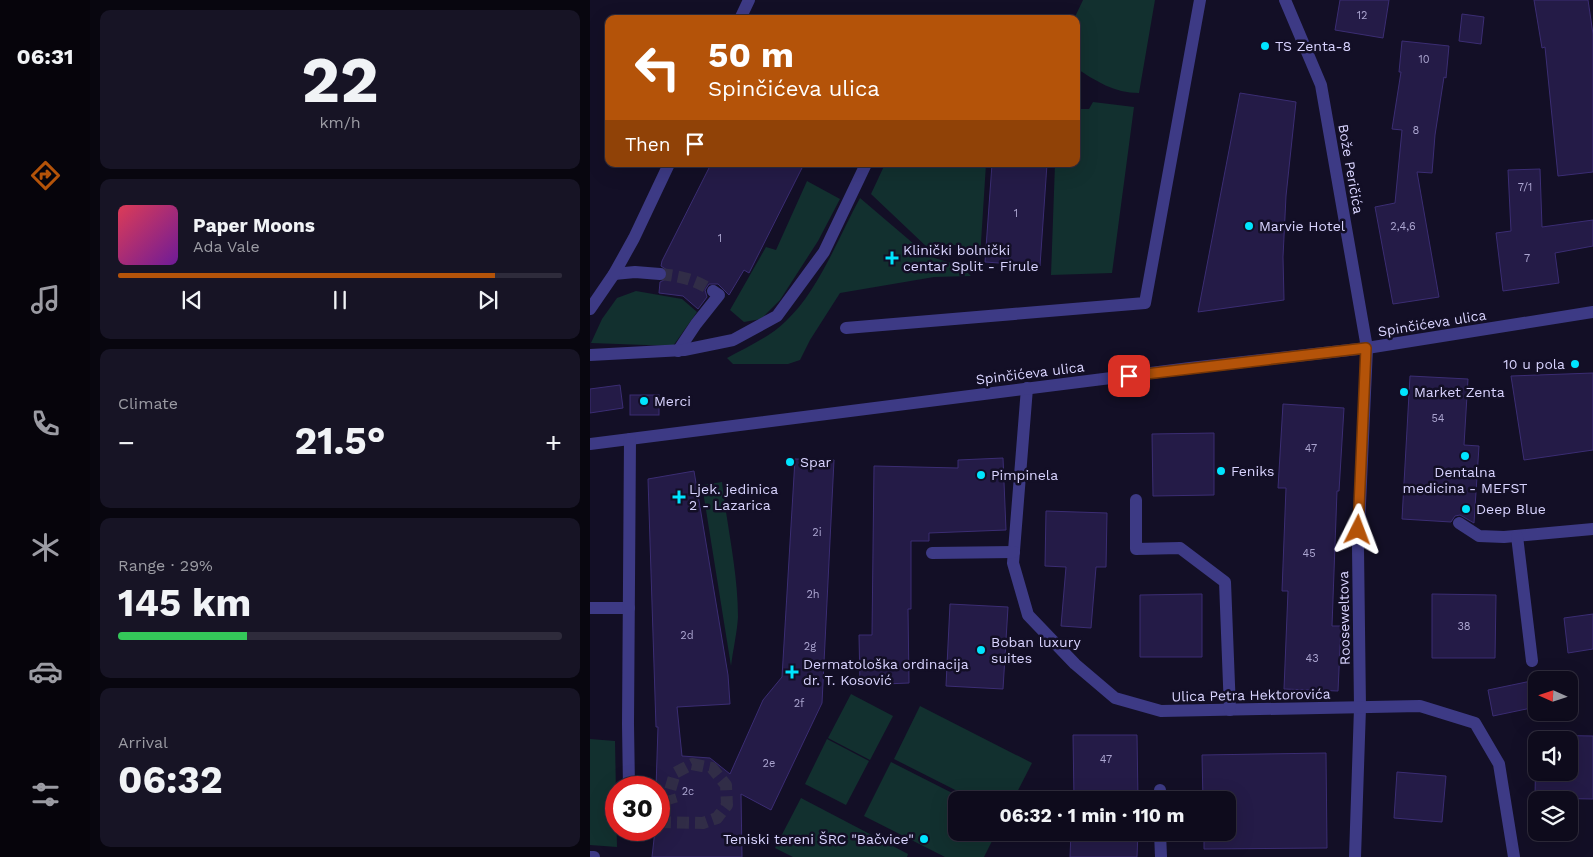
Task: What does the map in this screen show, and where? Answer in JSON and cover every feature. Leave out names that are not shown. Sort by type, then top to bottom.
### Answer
[{"type":"street","points":[[742,15],[749,0]]},
{"type":"street","points":[[846,328],[1145,303],[1200,0]]},
{"type":"street","name":"Bože Peričića","points":[[1285,0],[1321,86],[1366,348]]},
{"type":"street","points":[[590,309],[614,274],[634,238],[668,167]]},
{"type":"street","points":[[590,355],[678,351],[733,340],[777,316],[824,252],[865,167]]},
{"type":"street","points":[[614,274],[635,272],[660,274]]},
{"type":"street","points":[[678,351],[719,295],[713,291]]},
{"type":"street","name":"Spinčićeva ulica","points":[[590,444],[1027,388],[1366,348],[1593,312]]},
{"type":"street","name":"Rooseweltova","points":[[1355,857],[1360,708],[1358,548],[1366,348]]},
{"type":"street","name":"Ulica Petra Hektorovića","points":[[1027,388],[1013,563],[1028,615],[1074,664],[1116,698],[1161,711],[1420,706],[1475,723],[1499,764],[1514,857]]},
{"type":"street","points":[[629,776],[630,439]]},
{"type":"street","points":[[1136,500],[1136,549],[1180,548],[1225,582],[1230,710]]},
{"type":"street","points":[[1459,523],[1479,536],[1517,536],[1593,528]]},
{"type":"street","points":[[1517,536],[1532,661]]},
{"type":"street","points":[[932,552],[1014,552]]},
{"type":"street","points":[[590,608],[630,608]]},
{"type":"street","points":[[1160,841],[1161,857]]},
{"type":"green space","points":[[1083,0],[1155,0],[1139,93],[1113,89],[1080,71],[1080,15],[1076,15]]},
{"type":"green space","points":[[1093,102],[1134,107],[1112,273],[1051,275],[1055,167],[1080,167],[1080,109],[1089,109]]},
{"type":"green space","points":[[884,167],[986,167],[980,258],[967,249],[956,245],[928,248],[871,194]]},
{"type":"green space","points":[[807,181],[840,199],[818,241],[780,300],[761,319],[744,322],[730,310],[766,247],[776,250]]},
{"type":"green space","points":[[860,198],[928,256],[961,266],[971,276],[934,277],[840,293],[810,340],[800,360],[788,364],[733,364],[727,358],[773,332],[798,308],[818,279]]},
{"type":"green space","points":[[636,291],[682,299],[697,312],[673,346],[591,343],[602,319],[617,298]]},
{"type":"green space","points":[[722,482],[738,600],[738,617],[731,666],[702,485]]},
{"type":"green space","points":[[851,694],[893,716],[870,760],[828,738]]},
{"type":"green space","points":[[920,706],[1032,763],[1018,791],[957,791],[894,759]]},
{"type":"green space","points":[[590,739],[615,741],[616,776],[605,776],[605,841],[617,841],[617,847],[590,845]]},
{"type":"green space","points":[[827,739],[869,761],[846,805],[805,784]]},
{"type":"green space","points":[[891,762],[948,791],[948,841],[992,841],[984,857],[945,857],[864,816]]},
{"type":"green space","points":[[801,798],[908,854],[907,857],[793,857],[775,848]]},
{"type":"building","points":[[1340,0],[1389,0],[1383,38],[1335,30]]},
{"type":"building","points":[[1534,0],[1588,0],[1593,34],[1593,172],[1558,176],[1545,47],[1542,48]]},
{"type":"building","points":[[1462,14],[1484,17],[1481,44],[1459,41]]},
{"type":"building","points":[[1402,41],[1449,46],[1446,78],[1444,77],[1435,135],[1432,173],[1417,172],[1439,297],[1393,304],[1375,207],[1395,203],[1402,130],[1392,129],[1401,72],[1399,72]]},
{"type":"building","name":"Marvie Hotel","points":[[1240,93],[1296,102],[1286,196],[1283,257],[1284,300],[1198,312]]},
{"type":"building","points":[[709,167],[802,167],[749,273],[744,270],[729,295],[718,284],[709,284],[705,290],[707,297],[698,309],[683,296],[659,293],[660,282],[666,279],[668,274],[667,270],[661,266]]},
{"type":"building","points":[[992,167],[1047,167],[1040,266],[985,262]]},
{"type":"building","points":[[1540,169],[1542,227],[1593,220],[1593,246],[1555,253],[1559,283],[1503,291],[1496,233],[1511,231],[1508,170]]},
{"type":"building","points":[[1593,373],[1593,450],[1524,460],[1511,376]]},
{"type":"building","points":[[1410,376],[1468,379],[1464,445],[1479,446],[1474,523],[1460,515],[1455,516],[1451,522],[1402,519]]},
{"type":"building","points":[[620,385],[623,408],[590,413],[590,389]]},
{"type":"building","points":[[630,395],[659,395],[659,415],[630,415]]},
{"type":"building","points":[[1283,404],[1344,408],[1339,491],[1337,491],[1332,626],[1341,626],[1338,691],[1284,689],[1288,591],[1282,591],[1286,488],[1278,488]]},
{"type":"building","points":[[1214,433],[1214,495],[1153,496],[1152,434]]},
{"type":"building","points":[[1003,458],[1006,530],[929,533],[929,541],[911,541],[911,609],[908,609],[909,683],[860,685],[859,635],[872,635],[874,466],[958,468],[958,460]]},
{"type":"building","points":[[795,459],[834,460],[822,703],[771,810],[741,794],[742,857],[652,857],[654,841],[670,841],[670,776],[656,776],[658,727],[656,727],[648,479],[694,471],[728,675],[730,704],[677,707],[682,756],[710,758],[730,774],[763,700],[782,677]]},
{"type":"building","points":[[1046,511],[1107,513],[1106,567],[1096,567],[1091,628],[1061,626],[1066,567],[1045,566]]},
{"type":"building","points":[[1202,594],[1202,657],[1140,657],[1140,595]]},
{"type":"building","points":[[1432,594],[1496,595],[1495,658],[1432,658]]},
{"type":"building","points":[[950,604],[1008,607],[1003,689],[946,686]]},
{"type":"building","points":[[1593,614],[1593,649],[1568,653],[1564,618]]},
{"type":"building","points":[[1528,682],[1528,709],[1493,716],[1488,690]]},
{"type":"building","points":[[1073,735],[1137,735],[1138,791],[1074,791]]},
{"type":"building","points":[[1578,736],[1593,736],[1593,799],[1578,799],[1578,791],[1535,791],[1535,781],[1578,781]]},
{"type":"building","points":[[1326,753],[1327,848],[1204,849],[1204,841],[1236,841],[1236,791],[1203,791],[1202,755]]},
{"type":"building","points":[[1397,772],[1446,776],[1442,822],[1394,818]]},
{"type":"building","points":[[1071,841],[1138,841],[1137,857],[1070,857]]},
{"type":"tunnel","points":[[660,274],[688,279],[713,291]]},
{"type":"tunnel","points":[[670,790],[675,773],[692,764],[712,768],[726,785],[727,805],[717,818],[703,823],[670,822]]},
{"type":"tunnel","points":[[670,797],[672,804]]},
{"type":"place","name":"TS Zenta-8","points":[[1265,46]]},
{"type":"place","name":"Marvie Hotel","points":[[1249,226]]},
{"type":"place","name":"Klinički bolnički centar Split - Firule","points":[[892,258]]},
{"type":"place","name":"10 u pola","points":[[1575,364]]},
{"type":"place","name":"Market Zenta","points":[[1404,392]]},
{"type":"place","name":"Merci","points":[[644,401]]},
{"type":"place","name":"Dentalna medicina - MEFST","points":[[1465,456]]},
{"type":"place","name":"Spar","points":[[790,462]]},
{"type":"place","name":"Feniks","points":[[1221,471]]},
{"type":"place","name":"Pimpinela","points":[[981,475]]},
{"type":"place","name":"Ljek. jedinica 2 - Lazarica","points":[[679,497]]},
{"type":"place","name":"Deep Blue","points":[[1466,509]]},
{"type":"place","name":"Boban luxury suites","points":[[981,650]]},
{"type":"place","name":"Dermatološka ordinacija dr. T. Kosović","points":[[792,672]]},
{"type":"place","name":"Teniski tereni ŠRC \"Bačvice\"","points":[[924,839]]},
{"type":"route","points":[[1129,376],[1366,348],[1358,530]]}]
